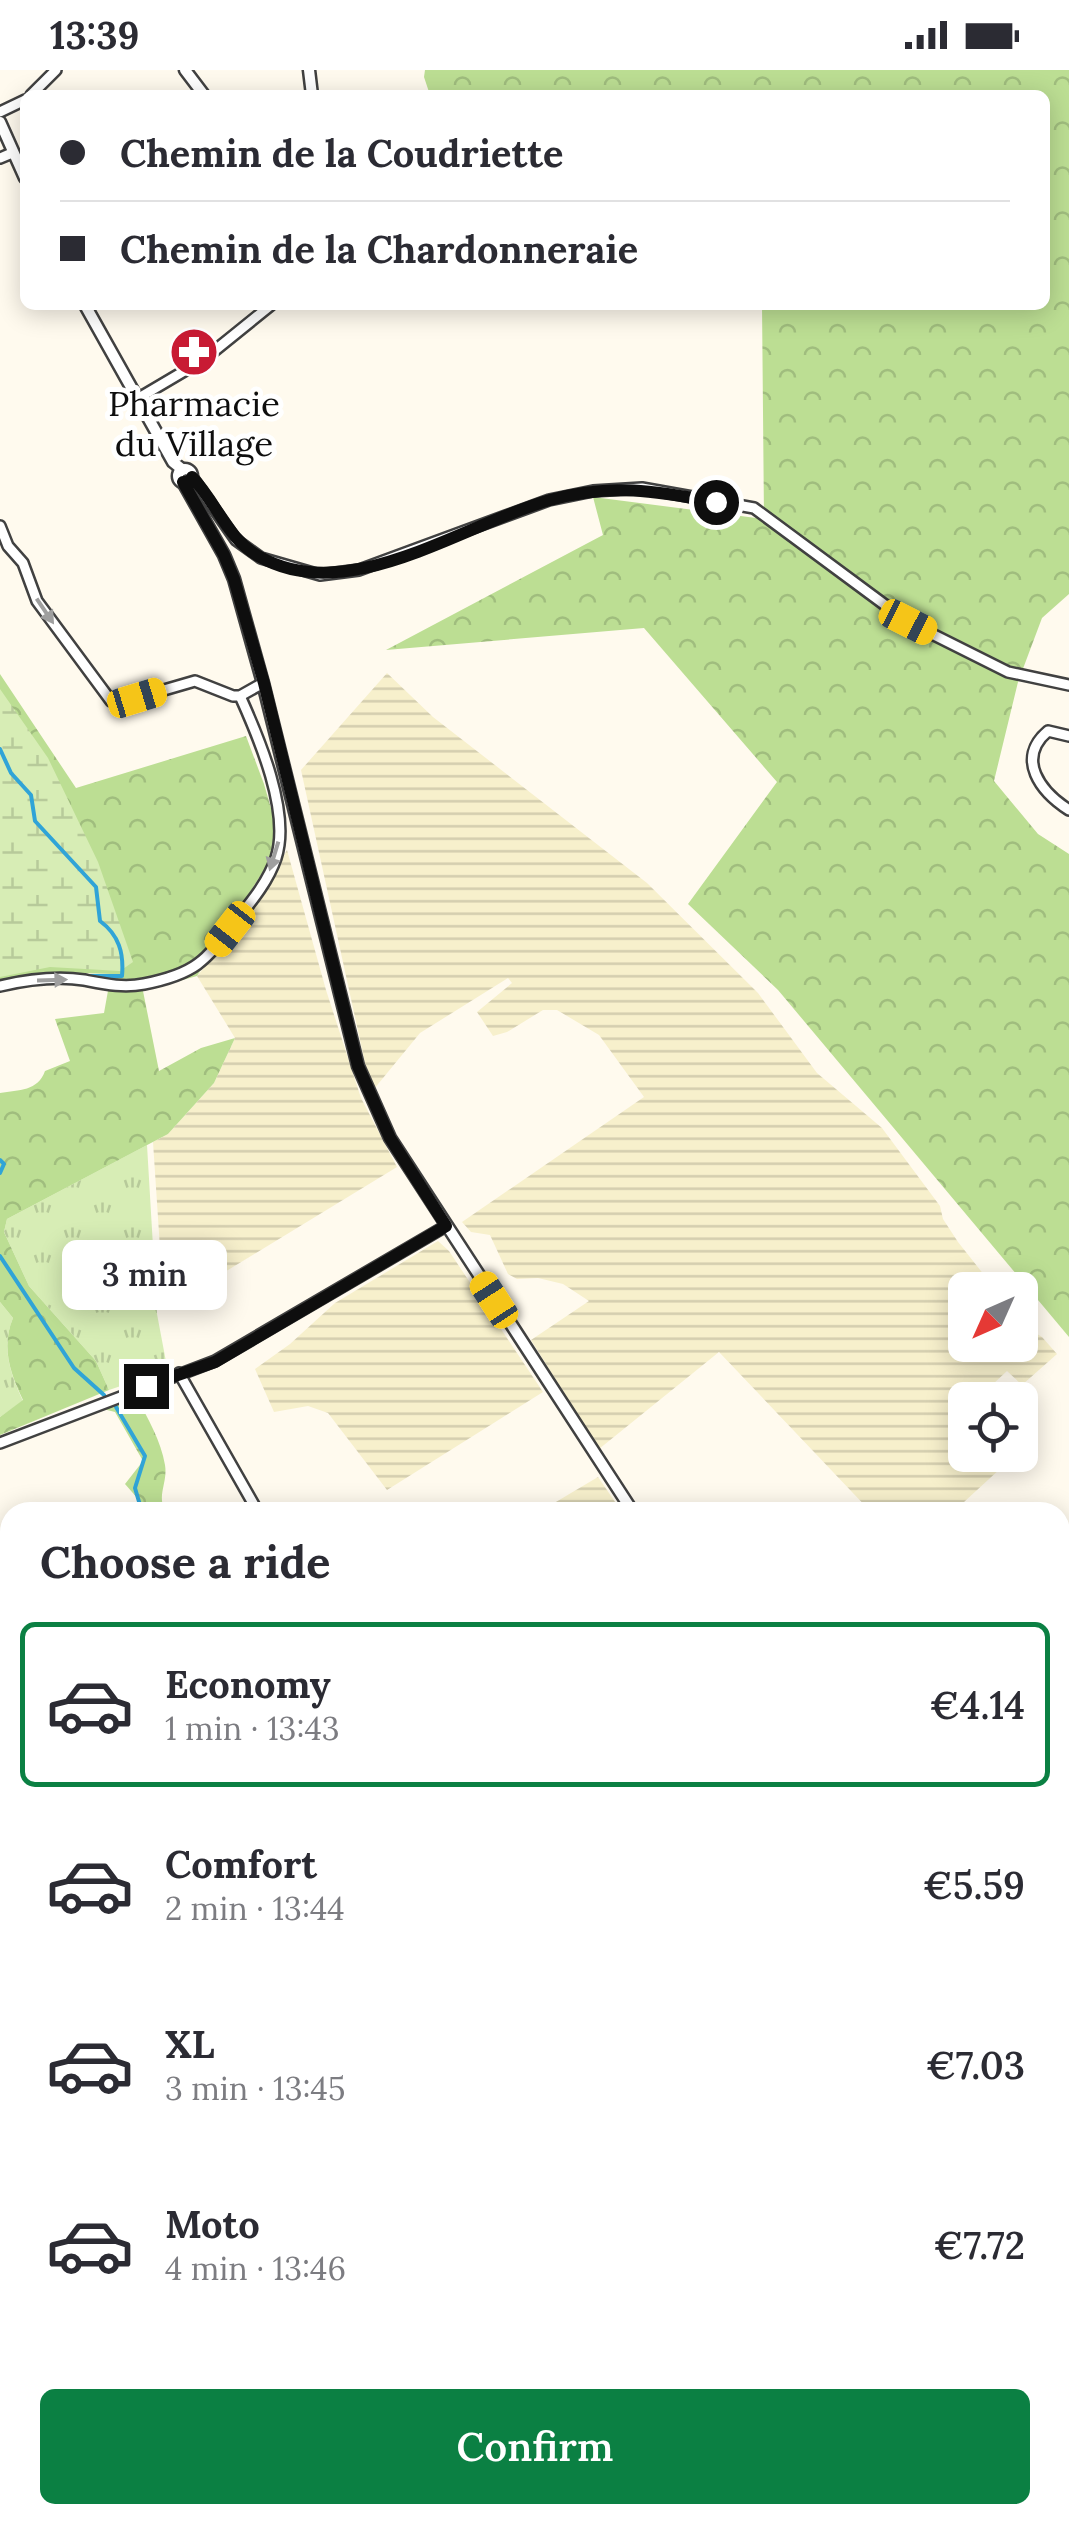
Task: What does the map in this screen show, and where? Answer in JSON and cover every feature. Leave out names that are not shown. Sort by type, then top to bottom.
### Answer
[{"type":"street","points":[[36,90],[56,70]]},
{"type":"street","points":[[185,70],[200,90]]},
{"type":"street","points":[[0,122],[20,168]]},
{"type":"street","points":[[0,158],[12,153]]},
{"type":"street","points":[[89,310],[173,462],[236,540],[261,558],[320,575],[358,570],[549,500],[592,491],[642,488],[754,508],[908,622],[1008,672],[1069,685]]},
{"type":"street","points":[[137,399],[203,360],[265,310]]},
{"type":"street","points":[[186,476],[224,555],[264,683],[358,1066],[390,1138],[626,1502]]},
{"type":"street","points":[[0,526],[8,546],[22,563],[37,601],[111,701],[119,704],[195,680],[232,696],[240,696],[264,683]]},
{"type":"street","points":[[0,986],[70,979],[103,985],[141,985],[194,970],[255,897],[280,842],[273,784],[240,696]]},
{"type":"street","points":[[1069,736],[1048,731],[1032,761],[1034,776],[1046,792],[1069,810]]},
{"type":"street","points":[[0,1442],[215,1362],[446,1226]]},
{"type":"street","points":[[179,1373],[253,1502]]},
{"type":"shaded area","points":[[387,673],[433,717],[647,883],[758,993],[817,1073],[882,1128],[940,1206],[943,1219],[982,1272],[948,1272],[948,1362],[1038,1362],[1038,1334],[1057,1354],[1025,1382],[1019,1382],[1007,1371],[995,1382],[948,1382],[948,1472],[997,1472],[964,1502],[862,1502],[719,1352],[599,1449],[531,1340],[589,1301],[563,1284],[538,1278],[517,1279],[508,1274],[490,1235],[471,1232],[462,1222],[644,1097],[599,1035],[557,1010],[543,1010],[493,1036],[477,1012],[512,983],[508,978],[420,1033],[374,1089],[301,770]]},
{"type":"shaded area","points":[[287,850],[361,1098],[397,1167],[164,1309],[153,1142],[168,1134],[214,1083],[235,1038],[197,976],[252,911]]},
{"type":"shaded area","points":[[438,1241],[449,1251],[543,1392],[387,1490],[328,1413],[308,1406],[274,1412],[255,1369],[335,1303]]},
{"type":"shaded area","points":[[598,1477],[615,1502],[556,1502]]},
{"type":"green space","points":[[425,70],[1069,70],[1069,594],[1042,618],[1018,682],[994,781],[1038,834],[1069,854],[1069,1337],[1038,1300],[1038,1272],[1014,1272],[778,990],[688,904],[777,782],[644,628],[386,650],[603,535],[593,497],[764,519],[762,310],[1050,310],[1050,90],[428,90]]},
{"type":"green space","points":[[0,674],[76,788],[246,736],[281,843],[197,976],[143,991],[159,1071],[201,1048],[235,1038],[214,1083],[168,1134],[7,1219],[4,1232],[29,1286],[96,1361],[109,1390],[0,1435],[0,1417],[23,1400],[9,1360],[13,1318],[0,1302],[0,1093],[33,1086],[45,1071],[70,1061],[55,1019],[104,1013],[111,974],[46,972],[0,981]]},
{"type":"green space","points":[[0,689],[48,758],[98,862],[133,962],[120,971],[50,967],[0,977]]},
{"type":"green space","points":[[147,1145],[157,1314],[167,1367],[109,1390],[96,1361],[29,1286],[4,1232],[7,1219]]},
{"type":"green space","points":[[0,1302],[13,1318],[9,1360],[23,1401],[0,1417]]},
{"type":"green space","points":[[136,1397],[163,1456],[163,1502],[138,1502],[125,1484],[143,1461],[115,1412],[103,1409]]},
{"type":"waterway","points":[[0,749],[11,773],[31,795],[35,821],[96,887],[100,921],[119,945],[122,976],[81,976]]},
{"type":"waterway","points":[[0,1160],[4,1164],[0,1173]]},
{"type":"waterway","points":[[0,1256],[74,1368],[104,1395]]},
{"type":"waterway","points":[[116,1407],[145,1456],[135,1488],[139,1502]]},
{"type":"place","name":"Pharmacie du Village","points":[[194,352]]},
{"type":"route","points":[[146,1386],[215,1362],[446,1226],[390,1138],[358,1066],[264,683],[234,579],[183,482],[192,477],[236,540],[261,558],[320,575],[358,570],[549,500],[592,491],[642,488],[716,502]]}]
